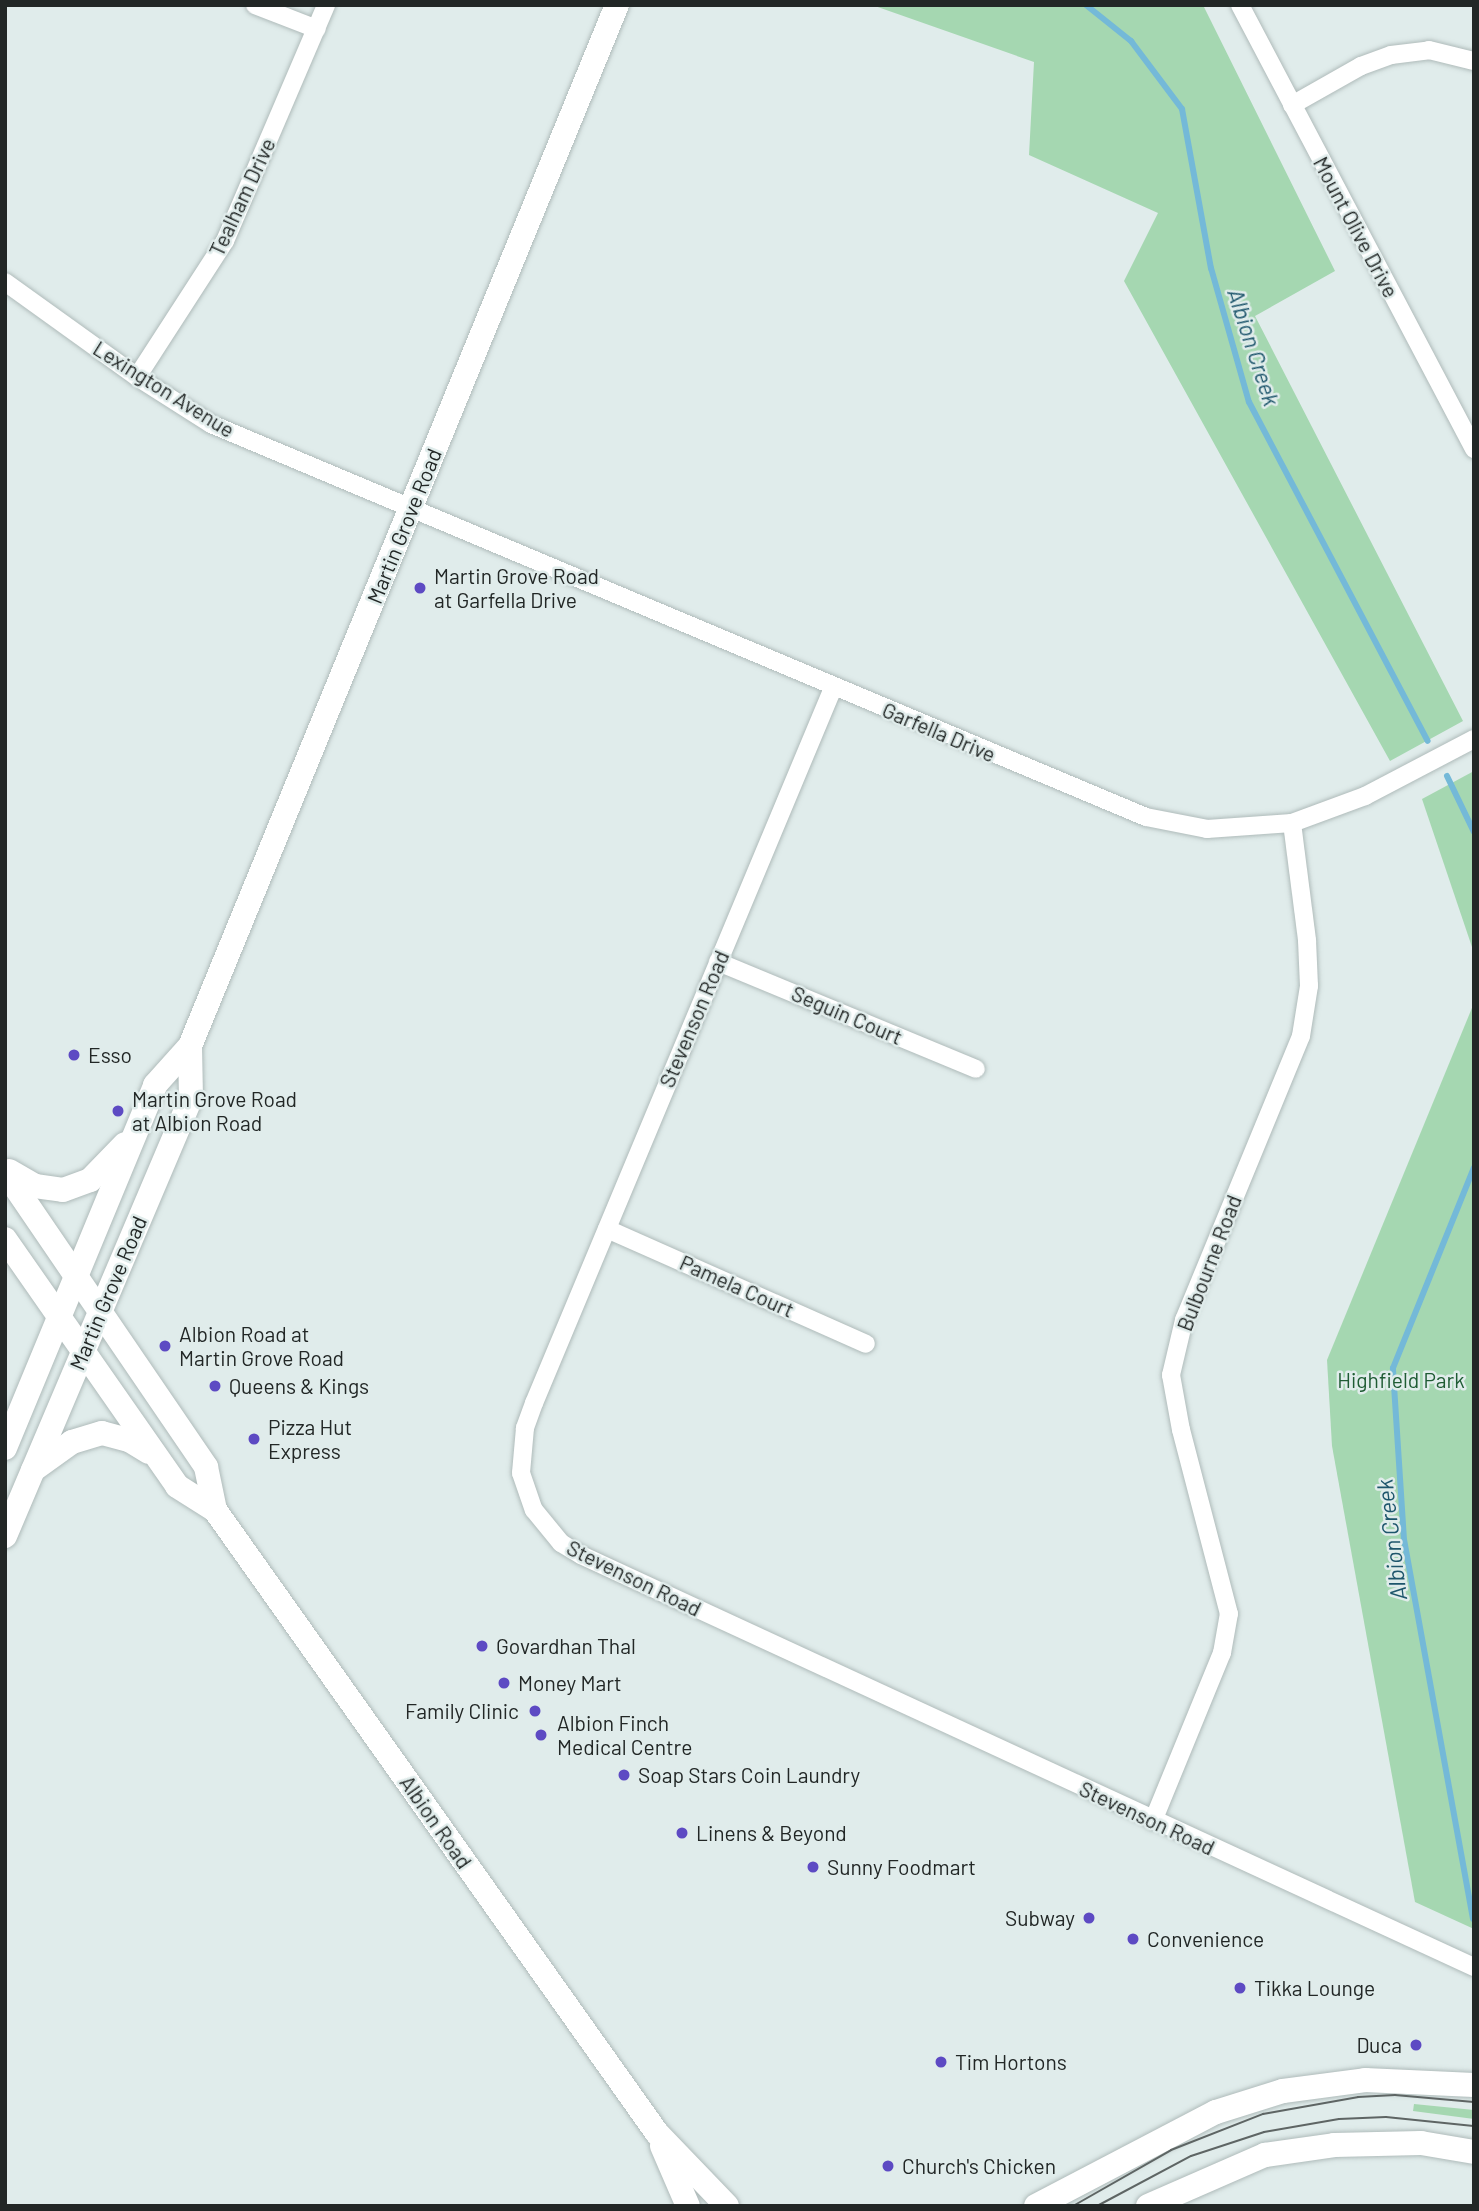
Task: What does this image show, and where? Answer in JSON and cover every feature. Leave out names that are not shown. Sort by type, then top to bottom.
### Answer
[{"type":"main road","name":"Martin Grove Road","points":[[5,1448],[155,1085],[190,1046],[617,5]]},
{"type":"main road","name":"Martin Grove Road","points":[[5,1536],[191,1098],[190,1046]]},
{"type":"main road","points":[[5,1170],[35,1186],[63,1190],[90,1180],[133,1136]]},
{"type":"main road","name":"Albion Road","points":[[5,1170],[205,1467],[215,1510],[657,2133],[727,2206]]},
{"type":"main road","name":"Albion Road","points":[[5,1239],[177,1486],[215,1510]]},
{"type":"main road","points":[[33,1470],[72,1442],[102,1433],[129,1440],[158,1459]]},
{"type":"main road","points":[[1036,2206],[1216,2112],[1283,2091],[1365,2080],[1474,2085]]},
{"type":"main road","name":"Albion Road","points":[[657,2133],[688,2206]]},
{"type":"main road","points":[[1148,2206],[1265,2155],[1334,2145],[1421,2143],[1474,2152]]},
{"type":"street","points":[[255,5],[317,29]]},
{"type":"street","name":"Tealham Drive","points":[[137,377],[225,242],[326,5]]},
{"type":"street","name":"Mount Olive Drive","points":[[1240,5],[1474,449]]},
{"type":"street","points":[[1292,105],[1361,66],[1391,55],[1429,50],[1474,61]]},
{"type":"street","name":"Lexington Avenue","points":[[5,282],[137,377],[211,424],[411,511]]},
{"type":"street","name":"Garfella Drive","points":[[411,511],[833,688],[1176,826],[1237,829],[1292,824],[1365,796],[1474,739]]},
{"type":"street","name":"Stevenson Road","points":[[833,688],[525,1428],[521,1474],[545,1527],[581,1555],[1474,1967]]},
{"type":"street","name":"Bulbourne Road","points":[[1153,1821],[1222,1653],[1229,1614],[1181,1430],[1171,1375],[1184,1320],[1301,1036],[1309,986],[1308,952],[1292,824]]},
{"type":"street","name":"Seguin Court","points":[[719,962],[976,1069]]},
{"type":"street","name":"Pamela Court","points":[[607,1229],[866,1344]]},
{"type":"green space","points":[[872,5],[1203,5],[1335,271],[1255,316],[1463,721],[1390,761],[1124,281],[1158,213],[1029,155],[1034,62]]},
{"type":"green space","points":[[1474,771],[1474,953],[1422,799]]},
{"type":"green space","name":"Highfield Park","points":[[1474,1003],[1474,1929],[1415,1902],[1332,1446],[1327,1360]]},
{"type":"green space","points":[[1414,2104],[1474,2110],[1474,2119],[1413,2111]]},
{"type":"waterway","name":"Albion Creek","points":[[1086,5],[1131,41],[1182,109],[1211,268],[1249,402],[1428,741]]},
{"type":"waterway","name":"Albion Creek","points":[[1447,776],[1474,832]]},
{"type":"waterway","name":"Albion Creek","points":[[1473,1919],[1404,1540],[1393,1368],[1474,1168]]},
{"type":"tram line","points":[[1073,2206],[1171,2150],[1263,2114],[1358,2097],[1395,2095],[1474,2102]]},
{"type":"tram line","points":[[1097,2206],[1191,2156],[1264,2132],[1339,2119],[1386,2117],[1474,2126]]},
{"type":"place","name":"Martin Grove Road at Garfella Drive","points":[[420,588]]},
{"type":"place","name":"Esso","points":[[74,1055]]},
{"type":"place","name":"Martin Grove Road at Albion Road","points":[[118,1111]]},
{"type":"place","name":"Albion Road at Martin Grove Road","points":[[165,1346]]},
{"type":"place","name":"Queens & Kings","points":[[215,1386]]},
{"type":"place","name":"Pizza Hut Express","points":[[254,1439]]},
{"type":"place","name":"Govardhan Thal","points":[[482,1646]]},
{"type":"place","name":"Money Mart","points":[[504,1683]]},
{"type":"place","name":"Family Clinic","points":[[535,1711]]},
{"type":"place","name":"Albion Finch Medical Centre","points":[[541,1735]]},
{"type":"place","name":"Soap Stars Coin Laundry","points":[[624,1775]]},
{"type":"place","name":"Linens & Beyond","points":[[682,1833]]},
{"type":"place","name":"Sunny Foodmart","points":[[813,1867]]},
{"type":"place","name":"Subway","points":[[1089,1918]]},
{"type":"place","name":"Convenience","points":[[1133,1939]]},
{"type":"place","name":"Tikka Lounge","points":[[1240,1988]]},
{"type":"place","name":"Duca","points":[[1416,2045]]},
{"type":"place","name":"Tim Hortons","points":[[941,2062]]},
{"type":"place","name":"Church's Chicken","points":[[888,2166]]}]
